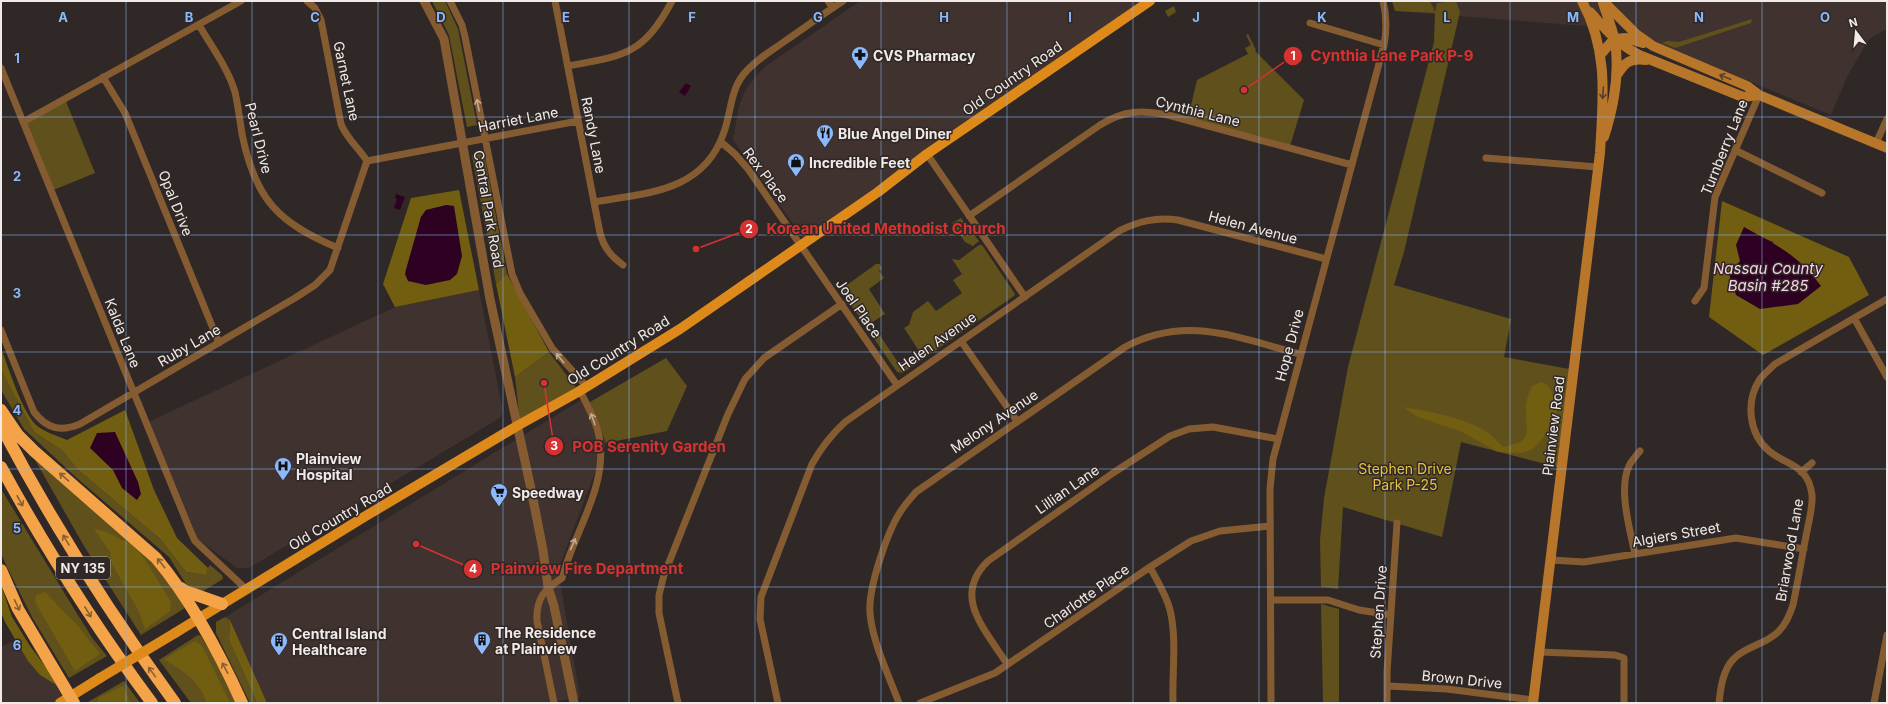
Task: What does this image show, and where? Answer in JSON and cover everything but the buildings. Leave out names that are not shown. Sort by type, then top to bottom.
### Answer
[{"type":"highway","points":[[1,410],[18,435],[34,451],[141,543],[185,592],[222,604]]},
{"type":"highway","name":"NY 135","points":[[1,426],[42,500],[99,593],[140,655],[176,703]]},
{"type":"highway","name":"NY 135","points":[[1,467],[25,510],[91,617],[152,703]]},
{"type":"highway","points":[[1,570],[18,609],[72,700]]},
{"type":"highway","points":[[172,577],[199,618],[242,703]]},
{"type":"main road","name":"Old Country Road","points":[[60,703],[72,700],[100,678],[247,590],[364,517],[517,426],[583,389],[680,329],[878,192],[926,154],[1150,1]]},
{"type":"main road","name":"Plainview Road","points":[[1533,702],[1597,166],[1612,113],[1617,75],[1614,39],[1603,1]]},
{"type":"main road","points":[[1603,1],[1636,34],[1653,46]]},
{"type":"main road","name":"Plainview Road","points":[[1584,5],[1601,54],[1604,84],[1600,153]]},
{"type":"main road","points":[[1584,5],[1614,39],[1624,47],[1654,61],[1743,97],[1759,95]]},
{"type":"main road","points":[[1601,54],[1614,39],[1626,38],[1653,46],[1747,86],[1759,95],[1887,148]]},
{"type":"main road","points":[[1617,75],[1624,64],[1633,60],[1654,61]]},
{"type":"street","points":[[23,122],[241,1]]},
{"type":"street","name":"Garnet Lane","points":[[308,1],[315,8],[321,20],[341,124],[344,131],[361,151],[367,161]]},
{"type":"street","name":"Central Park Road","points":[[424,1],[444,39],[464,143],[490,299],[543,550],[548,587],[554,606],[574,703]]},
{"type":"street","name":"Central Park Road","points":[[450,1],[462,25],[465,37],[512,274],[520,293],[552,348],[583,389],[599,436],[599,475],[593,496],[567,557],[562,578],[548,587]]},
{"type":"street","name":"Randy Lane","points":[[555,1],[594,202],[604,245],[612,256],[623,264]]},
{"type":"street","points":[[568,66],[606,59],[631,51],[650,35],[672,1]]},
{"type":"street","points":[[828,1],[832,8]]},
{"type":"street","points":[[594,202],[654,191],[680,183],[696,173],[713,157],[721,142],[726,126],[731,99],[736,86],[743,75],[769,52],[843,1]]},
{"type":"street","name":"Hope Drive","points":[[1271,703],[1270,489],[1273,459],[1384,45],[1387,28],[1386,12],[1383,1]]},
{"type":"street","points":[[1310,23],[1384,45]]},
{"type":"street","name":"Pearl Drive","points":[[199,25],[227,72],[234,91],[252,173],[259,188],[284,219],[312,237],[338,248]]},
{"type":"street","name":"Kalda Lane","points":[[1,68],[195,541],[247,590]]},
{"type":"street","name":"Opal Drive","points":[[103,77],[125,113],[219,342]]},
{"type":"street","name":"Turnberry Lane","points":[[1694,301],[1704,288],[1715,198],[1759,95]]},
{"type":"street","name":"Cynthia Lane","points":[[969,216],[1100,125],[1111,118],[1130,112],[1146,111],[1168,115],[1352,165]]},
{"type":"street","points":[[1876,143],[1887,119]]},
{"type":"street","name":"Harriet Lane","points":[[464,143],[578,121]]},
{"type":"street","name":"Rex Place","points":[[721,142],[735,154],[748,169],[800,245]]},
{"type":"street","points":[[367,161],[464,143]]},
{"type":"street","points":[[1735,150],[1822,193]]},
{"type":"street","points":[[926,154],[1025,297]]},
{"type":"street","points":[[1486,158],[1597,166]]},
{"type":"street","name":"Ruby Lane","points":[[1,330],[34,412],[41,421],[51,427],[60,429],[69,428],[315,285],[330,270],[367,161]]},
{"type":"street","name":"Helen Avenue","points":[[778,703],[760,619],[761,598],[812,464],[831,434],[845,422],[1120,231],[1131,225],[1149,220],[1165,218],[1178,220],[1326,259]]},
{"type":"street","name":"Joel Place","points":[[800,245],[897,385]]},
{"type":"street","name":"Briarwood Lane","points":[[1719,703],[1720,687],[1725,672],[1732,660],[1747,648],[1776,634],[1788,618],[1793,605],[1804,549],[1812,496],[1808,481],[1801,472],[1793,464],[1771,453],[1759,440],[1751,416],[1751,405],[1754,393],[1760,379],[1775,364],[1887,299]]},
{"type":"street","points":[[678,703],[659,613],[659,595],[664,575],[728,414],[745,379],[764,358],[842,304]]},
{"type":"street","points":[[1854,318],[1887,377]]},
{"type":"street","name":"Melony Avenue","points":[[899,703],[874,635],[870,614],[873,580],[890,535],[902,509],[916,492],[1125,347],[1156,334],[1182,330],[1212,331],[1300,354]]},
{"type":"street","points":[[961,341],[1017,421]]},
{"type":"street","name":"Lillian Lane","points":[[1007,664],[977,616],[972,602],[971,590],[974,577],[988,561],[1113,473],[1170,436],[1189,429],[1213,427],[1278,439]]},
{"type":"street","points":[[1635,554],[1624,483],[1629,466],[1640,451]]},
{"type":"street","points":[[1801,472],[1812,463]]},
{"type":"street","name":"Stephen Drive","points":[[1388,703],[1391,615],[1397,523]]},
{"type":"street","name":"Charlotte Place","points":[[920,703],[981,680],[1020,658],[1178,548],[1205,535],[1236,528],[1270,526]]},
{"type":"street","name":"Algiers Street","points":[[1551,560],[1584,562],[1736,538],[1804,549]]},
{"type":"street","points":[[1150,567],[1165,596],[1171,619],[1174,641],[1173,703]]},
{"type":"street","points":[[548,587],[536,608],[537,621],[554,703]]},
{"type":"street","points":[[1271,600],[1328,600],[1359,610],[1391,615]]},
{"type":"street","points":[[1874,703],[1887,635]]},
{"type":"street","points":[[1540,652],[1616,655],[1624,658],[1624,703]]},
{"type":"street","name":"Brown Drive","points":[[1388,686],[1447,689],[1533,702]]},
{"type":"shaded area","points":[[860,1],[1142,1],[804,239],[733,140],[739,106],[745,91],[755,77],[766,66]]},
{"type":"shaded area","points":[[1392,1],[1887,1],[1887,29],[1869,39],[1846,79],[1831,115],[1665,47],[1639,32],[1614,4],[1585,26],[1395,11]]},
{"type":"shaded area","points":[[459,190],[479,290],[395,307],[383,284],[411,198]],"holes":[[[447,205],[405,273],[421,217],[426,210]]]},
{"type":"shaded area","points":[[1722,201],[1849,257],[1869,295],[1763,355],[1709,317]],"holes":[[[1763,238],[1774,242],[1729,274]]]},
{"type":"shaded area","points":[[507,274],[549,352],[515,377],[496,284]]},
{"type":"shaded area","name":"Plainview Hospital","points":[[479,290],[503,411],[500,418],[249,568],[237,568],[196,538],[146,423],[395,307]]},
{"type":"shaded area","points":[[1,348],[25,409],[36,425],[47,432],[67,440],[125,410],[154,490],[177,538],[208,568],[206,575],[186,572],[160,539],[76,468],[63,451],[34,432],[1,370]]},
{"type":"shaded area","points":[[1541,382],[1548,386],[1551,390],[1557,412],[1543,438],[1533,449],[1522,453],[1498,452],[1460,431],[1418,417],[1403,407],[1435,413],[1478,427],[1487,432],[1503,447],[1519,443],[1525,437],[1527,433],[1527,399],[1532,386]]},
{"type":"shaded area","points":[[586,397],[590,402],[606,443],[558,570],[580,697],[549,703],[267,703],[230,620],[225,617]]},
{"type":"shaded area","points":[[94,529],[107,532],[122,540],[132,543],[144,558],[171,602],[170,611],[145,629],[138,610],[112,564],[110,552]]},
{"type":"shaded area","points":[[1,585],[12,617],[30,646],[48,670],[56,685],[40,675],[28,661],[5,622],[1,612]]},
{"type":"shaded area","points":[[45,592],[78,626],[100,654],[75,671],[35,602],[36,595]]},
{"type":"shaded area","points":[[230,620],[267,703],[257,703],[229,640]]},
{"type":"shaded area","points":[[16,640],[28,661],[40,675],[56,685],[64,699],[57,703],[1,703],[1,647]]},
{"type":"shaded area","points":[[195,641],[201,645],[205,652],[230,703],[207,703],[200,688],[195,682],[164,659]]},
{"type":"shaded area","points":[[123,686],[129,699],[129,703],[98,703],[98,698]]},
{"type":"green space","points":[[432,1],[445,1],[458,29],[477,125],[467,127],[449,35]]},
{"type":"green space","name":"Stephen Drive Park P-25","points":[[1392,1],[1430,1],[1435,12],[1437,3],[1456,1],[1460,12],[1404,252],[1394,285],[1511,319],[1504,357],[1569,369],[1557,467],[1461,442],[1442,537],[1343,507],[1338,589],[1321,587],[1320,540],[1324,498],[1348,367],[1434,42],[1435,13],[1395,11]]},
{"type":"green space","points":[[1174,6],[1176,12],[1168,17],[1165,11]]},
{"type":"green space","points":[[1752,19],[1751,23],[1675,48],[1662,43],[1667,41],[1679,42]]},
{"type":"green space","points":[[1248,34],[1256,50],[1255,51],[1304,100],[1290,146],[1188,118],[1197,80],[1248,54],[1245,48],[1251,45],[1246,35]]},
{"type":"green space","points":[[65,99],[95,173],[51,191],[23,122]]},
{"type":"green space","points":[[480,151],[484,153],[507,274],[496,284],[472,156],[475,152]]},
{"type":"green space","points":[[961,218],[979,241],[973,246],[965,242],[952,223]]},
{"type":"green space","points":[[979,245],[982,245],[1015,294],[1014,296],[903,373],[897,372],[873,337],[877,331],[899,364],[914,356],[913,355],[919,351],[904,328],[909,325],[913,312],[928,301],[936,311],[962,293],[953,280],[962,274],[952,259],[959,260]]},
{"type":"green space","points":[[876,264],[880,264],[882,269],[879,271],[884,278],[869,289],[885,314],[871,323],[864,323],[840,290]]},
{"type":"green space","points":[[549,352],[577,389],[520,421],[515,377]]},
{"type":"green space","points":[[666,358],[687,386],[667,431],[606,443],[590,402]]},
{"type":"green space","points":[[1,370],[34,432],[63,451],[76,468],[160,539],[186,572],[206,575],[210,565],[222,575],[223,579],[203,591],[188,587],[169,557],[78,479],[24,429],[1,390]]},
{"type":"green space","points":[[30,451],[142,548],[185,602],[185,608],[141,635],[84,546]]},
{"type":"green space","points":[[1,489],[93,639],[107,656],[69,678],[32,617],[1,553]]},
{"type":"green space","points":[[1321,604],[1339,609],[1339,703],[1323,703]]},
{"type":"green space","points":[[225,617],[230,620],[229,640],[257,703],[250,703],[216,633],[216,622]]},
{"type":"green space","points":[[198,635],[201,636],[212,654],[236,703],[191,703],[159,660]]},
{"type":"green space","points":[[124,681],[140,703],[88,703],[88,702]]},
{"type":"water","points":[[686,83],[691,86],[685,96],[679,92]]},
{"type":"water","points":[[396,194],[405,197],[400,210],[394,208],[397,199],[395,198]]},
{"type":"water","points":[[447,205],[454,206],[462,256],[457,274],[450,280],[426,285],[408,281],[405,274],[421,217],[426,210]]},
{"type":"water","name":"Nassau County Basin #285","points":[[1744,227],[1777,245],[1795,258],[1821,286],[1798,304],[1760,309],[1736,295],[1729,274],[1740,261],[1736,245]]},
{"type":"water","points":[[115,432],[138,482],[141,494],[137,500],[122,488],[113,470],[90,448],[97,433]]},
{"type":"place","name":"CVS Pharmacy","points":[[860,70]]},
{"type":"place","name":"Cynthia Lane Park P-9","points":[[1244,90]]},
{"type":"place","name":"Blue Angel Diner","points":[[825,148]]},
{"type":"place","name":"Incredible Feet","points":[[796,177]]},
{"type":"place","name":"Korean United Methodist Church","points":[[696,249]]},
{"type":"place","name":"POB Serenity Garden","points":[[544,383]]},
{"type":"place","name":"Plainview Hospital","points":[[283,481]]},
{"type":"place","name":"Speedway","points":[[499,507]]},
{"type":"place","name":"Plainview Fire Department","points":[[416,544]]},
{"type":"place","name":"The Residence at Plainview","points":[[482,655]]},
{"type":"place","name":"Central Island Healthcare","points":[[279,656]]}]
